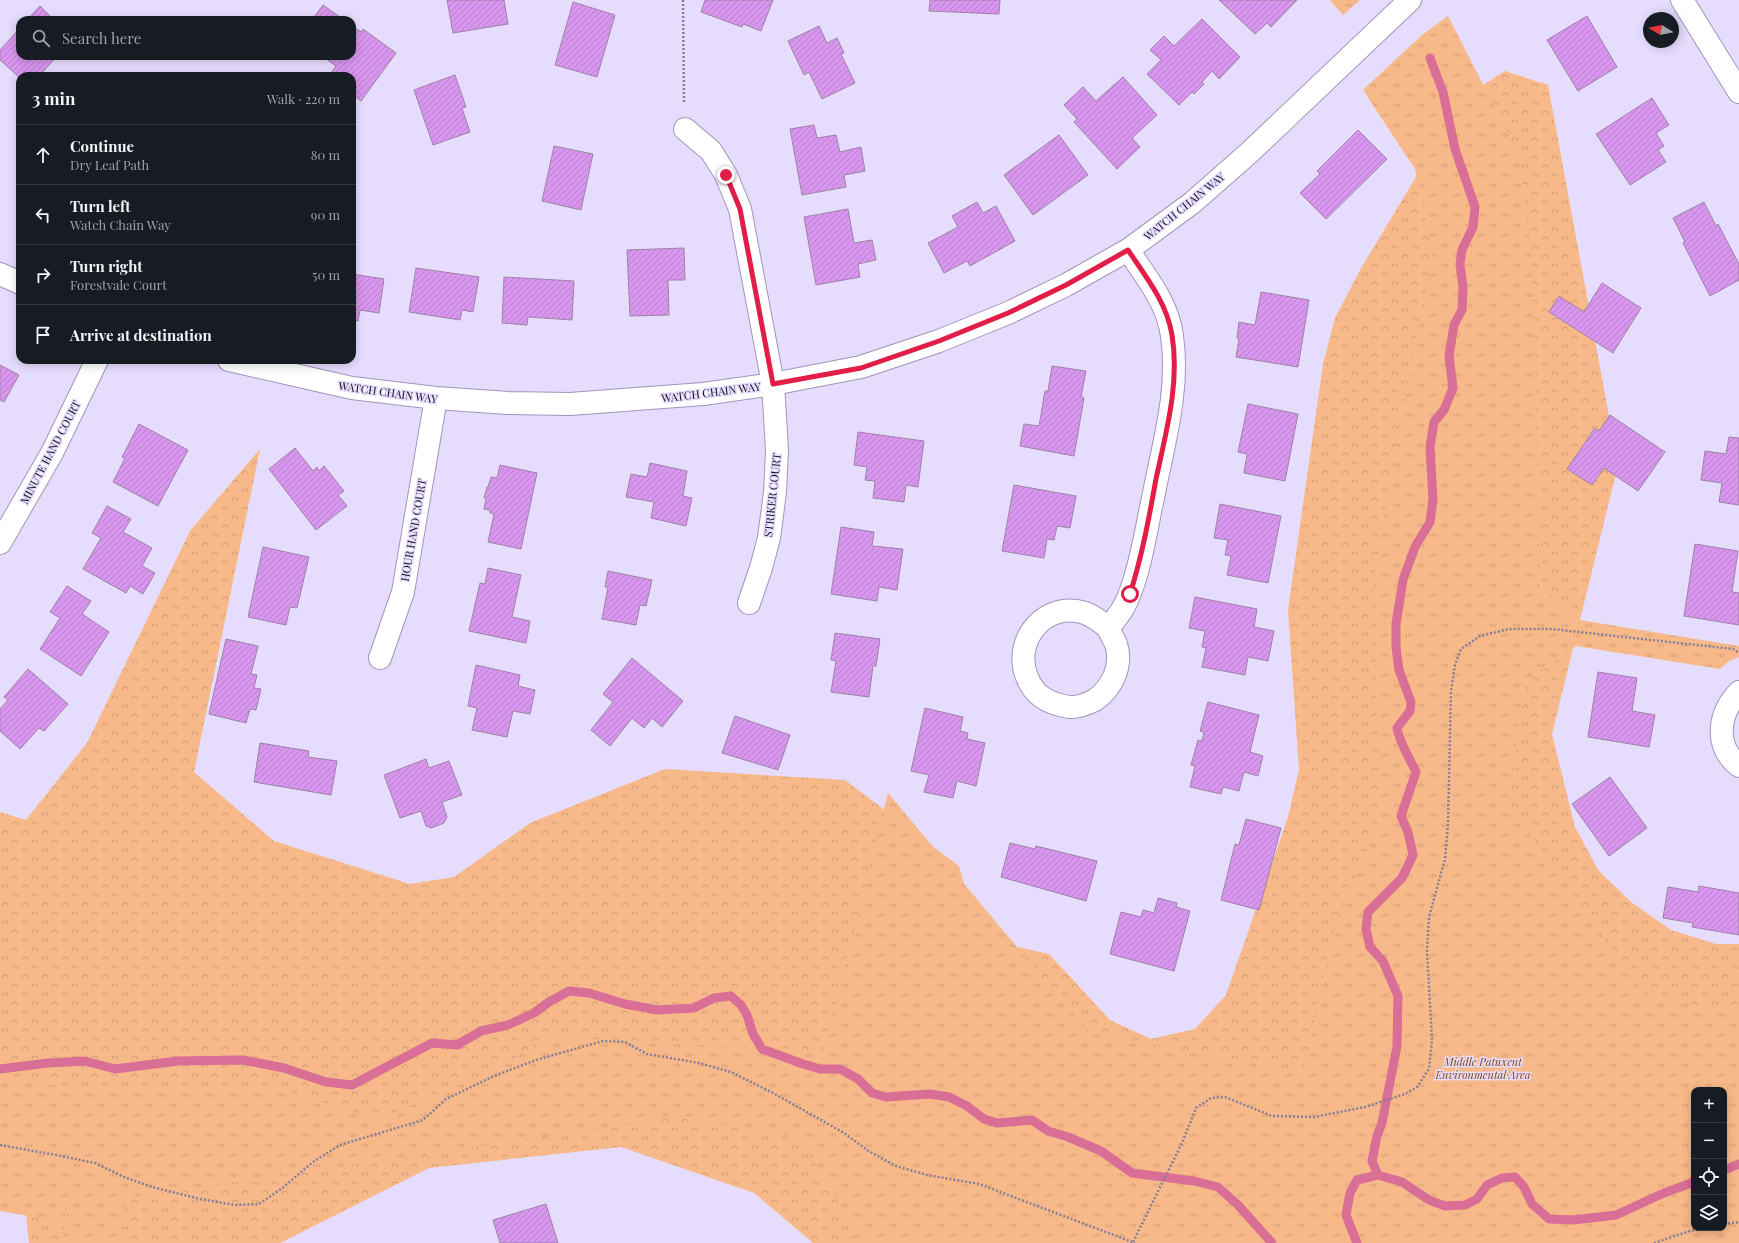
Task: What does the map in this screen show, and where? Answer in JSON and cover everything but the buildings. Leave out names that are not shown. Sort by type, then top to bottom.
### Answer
[{"type":"street","name":"WATCH CHAIN WAY","points":[[247,364],[352,388],[436,398],[508,404],[570,404],[696,395],[773,384],[861,368],[939,341],[1008,313],[1066,285],[1128,250],[1192,203],[1250,152],[1410,0]]},
{"type":"street","points":[[1682,0],[1739,92]]},
{"type":"street","name":"STRIKER COURT","points":[[685,129],[711,151],[726,175],[740,209],[773,384],[777,450],[775,492],[769,538],[749,603]]},
{"type":"street","points":[[1108,628],[1118,616],[1130,594],[1139,568],[1170,410],[1174,371],[1172,335],[1162,302],[1128,250]]},
{"type":"street","points":[[0,274],[16,282]]},
{"type":"street","name":"MINUTE HAND COURT","points":[[0,543],[52,452],[95,364]]},
{"type":"street","name":"HOUR HAND COURT","points":[[380,658],[403,592],[436,398]]},
{"type":"street","points":[[1067,611],[1085,613],[1099,620],[1108,628],[1117,645],[1118,666],[1113,681],[1103,694],[1088,704],[1071,707],[1053,704],[1040,697],[1031,687],[1023,668],[1023,649],[1028,635],[1038,623],[1049,616],[1067,611]]},
{"type":"street","points":[[1739,692],[1731,701],[1725,712],[1721,727],[1723,743],[1731,760],[1739,766]]},
{"type":"path","points":[[683,0],[682,64],[685,129]]},
{"type":"path","points":[[0,1145],[95,1163],[124,1177],[152,1187],[200,1199],[235,1205],[259,1204],[281,1189],[313,1162],[340,1145],[423,1120],[446,1099],[494,1076],[536,1060],[603,1040],[625,1042],[647,1054],[699,1063],[731,1072],[775,1094],[844,1134],[870,1152],[896,1166],[927,1175],[979,1184],[1134,1243],[1182,1143],[1196,1108],[1211,1098],[1225,1097],[1272,1116],[1314,1116],[1365,1107],[1405,1094],[1417,1087],[1429,1069],[1432,1040],[1428,951],[1429,917],[1445,859],[1448,824],[1451,691],[1455,665],[1461,649],[1480,636],[1510,629],[1552,629],[1733,649],[1739,653]]},
{"type":"path","points":[[1727,1224],[1739,1222]]},
{"type":"path","points":[[1654,1243],[1691,1231]]},
{"type":"green space","points":[[1330,0],[1360,0],[1343,15]]},
{"type":"green space","name":"Middle Patuxent Environmental Area","points":[[1448,16],[1519,155],[1532,261],[1540,586],[1580,620],[1739,646],[1739,657],[1729,661],[1720,669],[1576,646],[1526,682],[1507,803],[1647,997],[1739,1012],[1739,1243],[863,1243],[799,1138],[680,1117],[126,1198],[118,1243],[62,1243],[80,1124],[64,1222],[0,1211],[0,1065],[50,1084],[85,1089],[271,1087],[379,1119],[491,1071],[549,1037],[824,1051],[888,793],[1089,1033],[1303,1072],[1335,923],[1380,823],[1373,585],[1403,406],[1433,253],[1415,169],[1363,90],[1422,35]]},
{"type":"green space","points":[[1505,71],[1548,85],[1618,465],[1552,734],[1575,827],[1598,870],[1631,902],[1671,930],[1716,944],[1739,944],[1739,1243],[813,1243],[754,1193],[621,1147],[429,1168],[280,1243],[29,1243],[26,1214],[0,1198],[0,812],[26,820],[87,743],[190,531],[260,449],[194,772],[274,841],[410,884],[454,877],[530,823],[665,769],[845,780],[959,866],[971,909],[1004,944],[1049,954],[1110,1020],[1151,1039],[1195,1029],[1226,995],[1288,817],[1299,770],[1288,610],[1323,364],[1335,318],[1360,270],[1464,97]]},
{"type":"waterway","points":[[1378,1175],[1372,1161],[1377,1136],[1382,1123],[1397,1046],[1398,996],[1383,961],[1370,947],[1366,929],[1368,912],[1402,878],[1413,855],[1408,832],[1401,816],[1416,772],[1402,745],[1397,728],[1410,711],[1411,702],[1399,670],[1396,647],[1396,624],[1403,580],[1415,547],[1430,522],[1433,499],[1430,447],[1434,422],[1444,410],[1453,388],[1449,356],[1454,325],[1462,310],[1463,287],[1460,264],[1462,250],[1473,227],[1475,207],[1455,149],[1443,92],[1430,58]]},
{"type":"waterway","points":[[0,1069],[48,1063],[85,1061],[115,1069],[178,1061],[243,1060],[284,1068],[326,1082],[352,1085],[432,1043],[457,1045],[481,1031],[508,1025],[534,1013],[549,1002],[569,991],[589,993],[625,1004],[657,1010],[694,1008],[714,998],[731,996],[741,1005],[747,1015],[753,1034],[762,1049],[820,1069],[840,1069],[858,1079],[872,1093],[886,1097],[930,1094],[949,1097],[967,1106],[984,1119],[997,1123],[1032,1120],[1048,1131],[1068,1137],[1101,1151],[1132,1173],[1194,1181],[1218,1187],[1238,1205],[1272,1243]]},
{"type":"waterway","points":[[1727,1169],[1739,1164]]},
{"type":"waterway","points":[[1357,1243],[1346,1215],[1350,1193],[1357,1180],[1378,1175],[1402,1182],[1429,1200],[1445,1206],[1465,1205],[1477,1199],[1487,1185],[1502,1178],[1515,1177],[1524,1187],[1532,1204],[1549,1219],[1573,1220],[1616,1215],[1664,1193],[1691,1183]]},
{"type":"route","points":[[726,175],[740,209],[773,384],[861,368],[939,341],[1008,313],[1066,285],[1128,250],[1162,302],[1172,335],[1174,371],[1170,410],[1139,568],[1130,594]]}]
